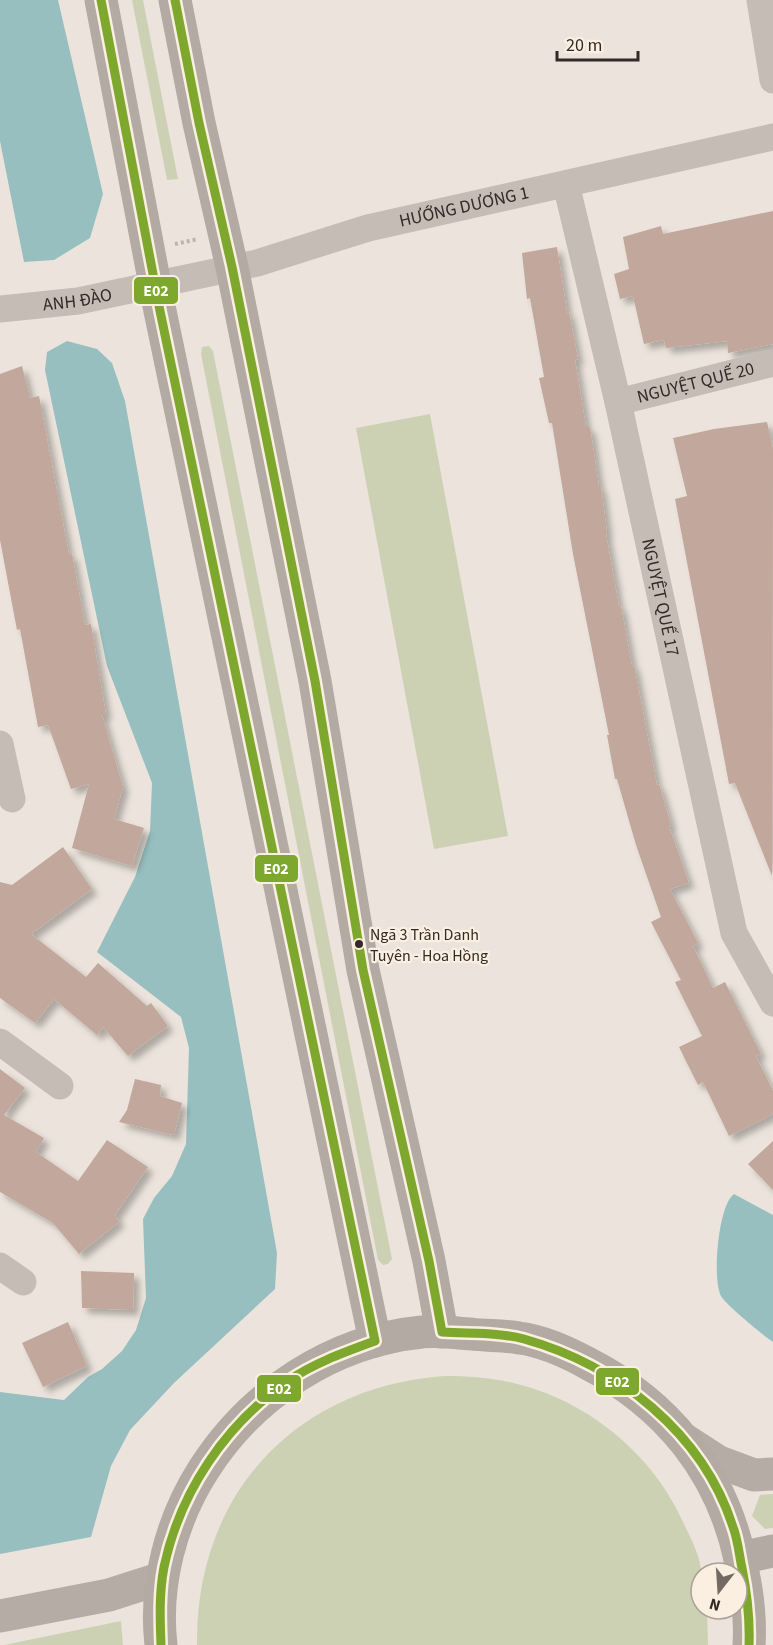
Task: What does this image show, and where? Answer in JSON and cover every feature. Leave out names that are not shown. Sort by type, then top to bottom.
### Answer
[{"type":"main road","points":[[101,0],[155,284],[375,1341]]},
{"type":"main road","points":[[175,0],[199,123],[232,267],[315,681],[363,970],[429,1262],[442,1332]]},
{"type":"main road","points":[[161,1645],[159,1626],[162,1578],[174,1531],[192,1487],[218,1447],[250,1411],[288,1381],[330,1357],[375,1341],[423,1332],[521,1338],[568,1353],[619,1381],[651,1405],[685,1440],[712,1481],[733,1527],[740,1558],[761,1595],[750,1622],[748,1645]]},
{"type":"main road","points":[[685,1440],[728,1465],[754,1475],[773,1474]]},
{"type":"main road","points":[[740,1558],[773,1551]]},
{"type":"main road","points":[[0,1616],[109,1595],[162,1578]]},
{"type":"street","points":[[760,0],[773,80]]},
{"type":"street","name":"HƯỚNG DƯƠNG 1","points":[[155,284],[257,263],[368,228],[773,137]]},
{"type":"street","name":"NGUYỆT QUẾ 17","points":[[566,184],[618,402],[734,933],[773,1003]]},
{"type":"street","name":"ANH ĐÀO","points":[[0,309],[78,301],[155,284]]},
{"type":"street","name":"NGUYỆT QUẾ 20","points":[[618,402],[773,363]]},
{"type":"street","points":[[0,744],[12,799],[0,790]]},
{"type":"street","points":[[0,1042],[60,1086]]},
{"type":"street","points":[[0,1266],[22,1282]]},
{"type":"path","points":[[148,249],[224,234]]},
{"type":"green space","points":[[132,0],[143,0],[178,179],[167,180]]},
{"type":"green space","points":[[209,346],[213,351],[392,1259],[388,1264],[383,1265],[378,1260],[201,354],[202,347]]},
{"type":"green space","points":[[430,414],[508,836],[434,849],[356,428]]},
{"type":"green space","points":[[444,1376],[473,1377],[521,1385],[547,1393],[571,1405],[595,1419],[617,1436],[655,1475],[671,1498],[689,1534],[699,1561],[689,1561],[689,1621],[707,1621],[708,1645],[197,1645],[201,1591],[214,1541],[235,1497],[264,1458],[300,1426],[342,1402],[391,1385]]},
{"type":"green space","points":[[773,1494],[773,1528],[765,1529],[752,1516],[760,1495]]},
{"type":"green space","points":[[121,1621],[123,1645],[4,1645]]},
{"type":"water","points":[[0,0],[58,0],[103,194],[90,238],[54,260],[24,262],[0,141]]},
{"type":"water","points":[[67,341],[97,349],[112,363],[125,401],[277,1253],[275,1289],[174,1383],[130,1430],[111,1466],[91,1537],[0,1554],[0,1392],[64,1400],[88,1377],[102,1369],[122,1351],[136,1330],[146,1298],[143,1219],[154,1198],[172,1176],[186,1144],[189,1048],[181,1017],[97,952],[135,877],[150,831],[152,783],[107,666],[45,370],[47,352]]},
{"type":"water","points":[[734,1194],[773,1215],[773,1342],[730,1306],[721,1296],[718,1287],[717,1260],[720,1227],[728,1201]]},
{"type":"building","points":[[773,211],[773,344],[728,353],[727,341],[666,348],[664,340],[644,344],[633,296],[620,299],[614,274],[629,269],[623,237],[661,226],[663,234]]},
{"type":"building","points":[[557,247],[567,313],[569,312],[578,359],[575,360],[586,427],[590,427],[599,487],[601,487],[606,534],[619,607],[621,606],[632,666],[634,665],[657,785],[659,784],[671,825],[669,826],[689,883],[670,889],[698,943],[693,946],[713,988],[725,982],[761,1054],[756,1056],[773,1091],[773,1114],[729,1136],[703,1082],[698,1085],[679,1047],[702,1036],[675,982],[681,980],[651,922],[661,917],[636,845],[617,779],[615,779],[607,735],[609,735],[573,554],[552,423],[549,423],[539,378],[544,377],[530,298],[527,299],[522,253]]},
{"type":"building","points":[[22,366],[30,398],[39,396],[69,555],[72,554],[85,625],[91,624],[106,715],[102,715],[123,787],[114,819],[144,828],[132,866],[72,848],[89,784],[71,789],[48,725],[38,727],[20,629],[17,630],[0,540],[0,374]]},
{"type":"building","points":[[767,422],[773,449],[772,876],[735,783],[729,784],[675,499],[687,496],[673,438],[714,429]]},
{"type":"building","points":[[63,847],[92,889],[31,934],[86,977],[98,963],[147,1006],[151,1003],[168,1026],[128,1056],[103,1027],[97,1035],[54,999],[35,1023],[0,998],[0,882],[12,885]]},
{"type":"building","points":[[0,1069],[25,1088],[4,1115],[44,1138],[36,1152],[78,1181],[107,1140],[148,1167],[115,1215],[119,1222],[79,1254],[53,1223],[0,1192]]},
{"type":"building","points":[[135,1079],[161,1085],[160,1096],[182,1103],[174,1135],[119,1122],[127,1110]]},
{"type":"building","points":[[773,1141],[773,1190],[748,1164]]},
{"type":"building","points":[[81,1271],[134,1273],[133,1310],[82,1308]]},
{"type":"building","points":[[68,1322],[87,1366],[43,1387],[22,1343]]},
{"type":"transit line","name":"E02","points":[[101,0],[160,311],[375,1341],[319,1363],[288,1381],[244,1418],[208,1462],[181,1512],[171,1539],[162,1577],[161,1645]]},
{"type":"transit line","name":"E02","points":[[175,0],[199,123],[232,267],[315,681],[363,970],[429,1261],[442,1332],[514,1337],[558,1351],[592,1366],[623,1385],[678,1433],[701,1462],[719,1493],[735,1532],[747,1596],[749,1645]]},
{"type":"place","name":"Ngã 3 Trần Danh Tuyên - Hoa Hồng","points":[[359,944]]}]
